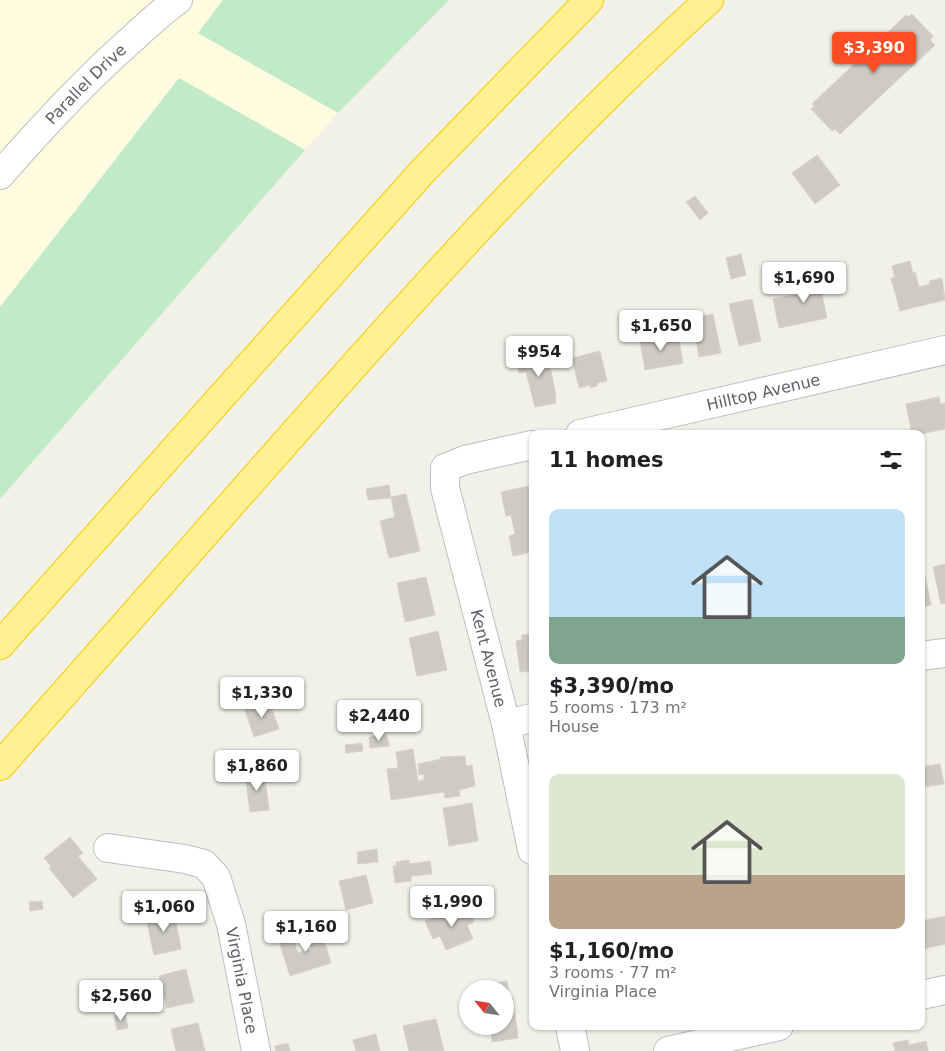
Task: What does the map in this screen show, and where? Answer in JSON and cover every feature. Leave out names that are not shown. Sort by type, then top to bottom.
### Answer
[{"type":"highway","points":[[0,645],[422,172],[589,0]]},
{"type":"highway","points":[[0,766],[372,346],[490,218],[578,126],[709,0]]},
{"type":"street","name":"Parallel Drive","points":[[0,175],[41,128],[102,65],[168,3]]},
{"type":"street","name":"Hilltop Avenue","points":[[597,430],[945,350]]},
{"type":"street","name":"Kent Avenue","points":[[529,446],[465,460],[445,468],[445,488],[506,724],[529,835]]},
{"type":"street","points":[[925,656],[945,653]]},
{"type":"street","points":[[506,724],[529,719]]},
{"type":"street","name":"Virginia Place","points":[[108,848],[184,859],[204,864],[216,877],[231,924],[256,1051]]},
{"type":"street","points":[[925,994],[945,990]]},
{"type":"street","points":[[571,1030],[575,1051]]},
{"type":"street","points":[[668,1051],[761,1030]]},
{"type":"shaded area","points":[[0,0],[223,0],[198,33],[338,113],[305,150],[179,78],[0,307]]},
{"type":"green space","points":[[223,0],[449,0],[338,113],[198,33]]},
{"type":"green space","points":[[179,78],[305,150],[0,499],[0,307]]},
{"type":"building","points":[[912,14],[933,36],[930,40],[935,45],[840,134],[835,129],[832,131],[811,109],[815,106],[812,104],[906,15],[908,17]]},
{"type":"building","points":[[817,155],[840,185],[815,204],[792,173]]},
{"type":"building","points":[[695,196],[708,213],[700,220],[686,202]]},
{"type":"building","points":[[741,254],[746,275],[731,279],[726,258]]},
{"type":"building","points":[[910,261],[919,287],[930,284],[929,281],[942,278],[945,300],[900,311],[891,278],[895,277],[892,266]]},
{"type":"building","points":[[827,268],[831,289],[821,290],[827,318],[779,328],[773,299],[816,291],[812,271]]},
{"type":"building","points":[[752,299],[761,341],[739,346],[729,304]]},
{"type":"building","points":[[713,314],[721,353],[699,357],[692,318]]},
{"type":"building","points":[[678,335],[683,363],[645,370],[640,341]]},
{"type":"building","points":[[600,351],[607,381],[597,383],[597,386],[590,388],[590,385],[579,388],[572,358]]},
{"type":"building","points":[[547,352],[556,403],[535,407],[526,372],[519,373],[516,358]]},
{"type":"building","points":[[939,397],[940,404],[945,403],[945,429],[925,433],[925,430],[911,430],[906,404]]},
{"type":"building","points":[[389,485],[391,498],[368,500],[366,489]]},
{"type":"building","points":[[528,486],[529,553],[513,556],[509,536],[515,534],[511,515],[506,516],[501,492]]},
{"type":"building","points":[[406,494],[420,551],[389,558],[380,521],[395,517],[391,497]]},
{"type":"building","points":[[945,564],[945,603],[941,604],[933,567]]},
{"type":"building","points":[[925,575],[931,605],[925,606]]},
{"type":"building","points":[[426,577],[435,615],[405,622],[397,583]]},
{"type":"building","points":[[438,631],[447,670],[417,676],[409,638]]},
{"type":"building","points":[[529,634],[529,671],[520,672],[516,641],[522,640],[522,635]]},
{"type":"building","points":[[269,701],[279,729],[254,737],[245,710]]},
{"type":"building","points":[[387,735],[389,746],[370,748],[369,737]]},
{"type":"building","points":[[362,743],[363,751],[346,753],[345,745]]},
{"type":"building","points":[[413,749],[418,781],[424,780],[424,774],[419,775],[418,764],[441,759],[440,757],[465,756],[466,766],[472,765],[475,786],[459,790],[460,796],[445,798],[444,792],[391,800],[387,769],[398,768],[396,752]]},
{"type":"building","points":[[940,764],[944,784],[925,787],[925,766]]},
{"type":"building","points":[[264,771],[269,810],[250,812],[245,773]]},
{"type":"building","points":[[472,803],[478,841],[449,846],[443,808]]},
{"type":"building","points":[[70,837],[83,853],[78,856],[97,879],[73,898],[49,868],[51,866],[44,858]]},
{"type":"building","points":[[377,849],[378,862],[358,864],[357,852]]},
{"type":"building","points":[[409,860],[410,864],[430,861],[432,874],[411,876],[411,881],[395,883],[393,866],[396,866],[396,862]]},
{"type":"building","points":[[366,875],[373,903],[346,910],[339,881]]},
{"type":"building","points":[[42,901],[43,909],[30,911],[29,902]]},
{"type":"building","points":[[468,907],[474,922],[467,925],[473,939],[446,950],[440,936],[433,939],[425,921],[460,908],[461,910]]},
{"type":"building","points":[[174,912],[181,949],[154,955],[146,918]]},
{"type":"building","points":[[945,916],[945,944],[925,949],[925,920]]},
{"type":"building","points":[[320,927],[331,963],[290,976],[279,941],[292,936],[298,953],[312,949],[306,931]]},
{"type":"building","points":[[186,969],[194,1002],[167,1008],[159,976]]},
{"type":"building","points":[[514,1005],[518,1038],[492,1042],[491,1035],[514,1035]]},
{"type":"building","points":[[125,1014],[128,1028],[117,1030],[114,1016]]},
{"type":"building","points":[[436,1019],[444,1051],[409,1051],[403,1026]]},
{"type":"building","points":[[198,1023],[205,1051],[176,1051],[171,1029]]},
{"type":"building","points":[[376,1034],[380,1051],[356,1051],[353,1040]]},
{"type":"building","points":[[908,1040],[909,1045],[926,1041],[928,1051],[895,1051],[893,1043]]},
{"type":"building","points":[[288,1043],[290,1051],[276,1051],[275,1046]]}]
